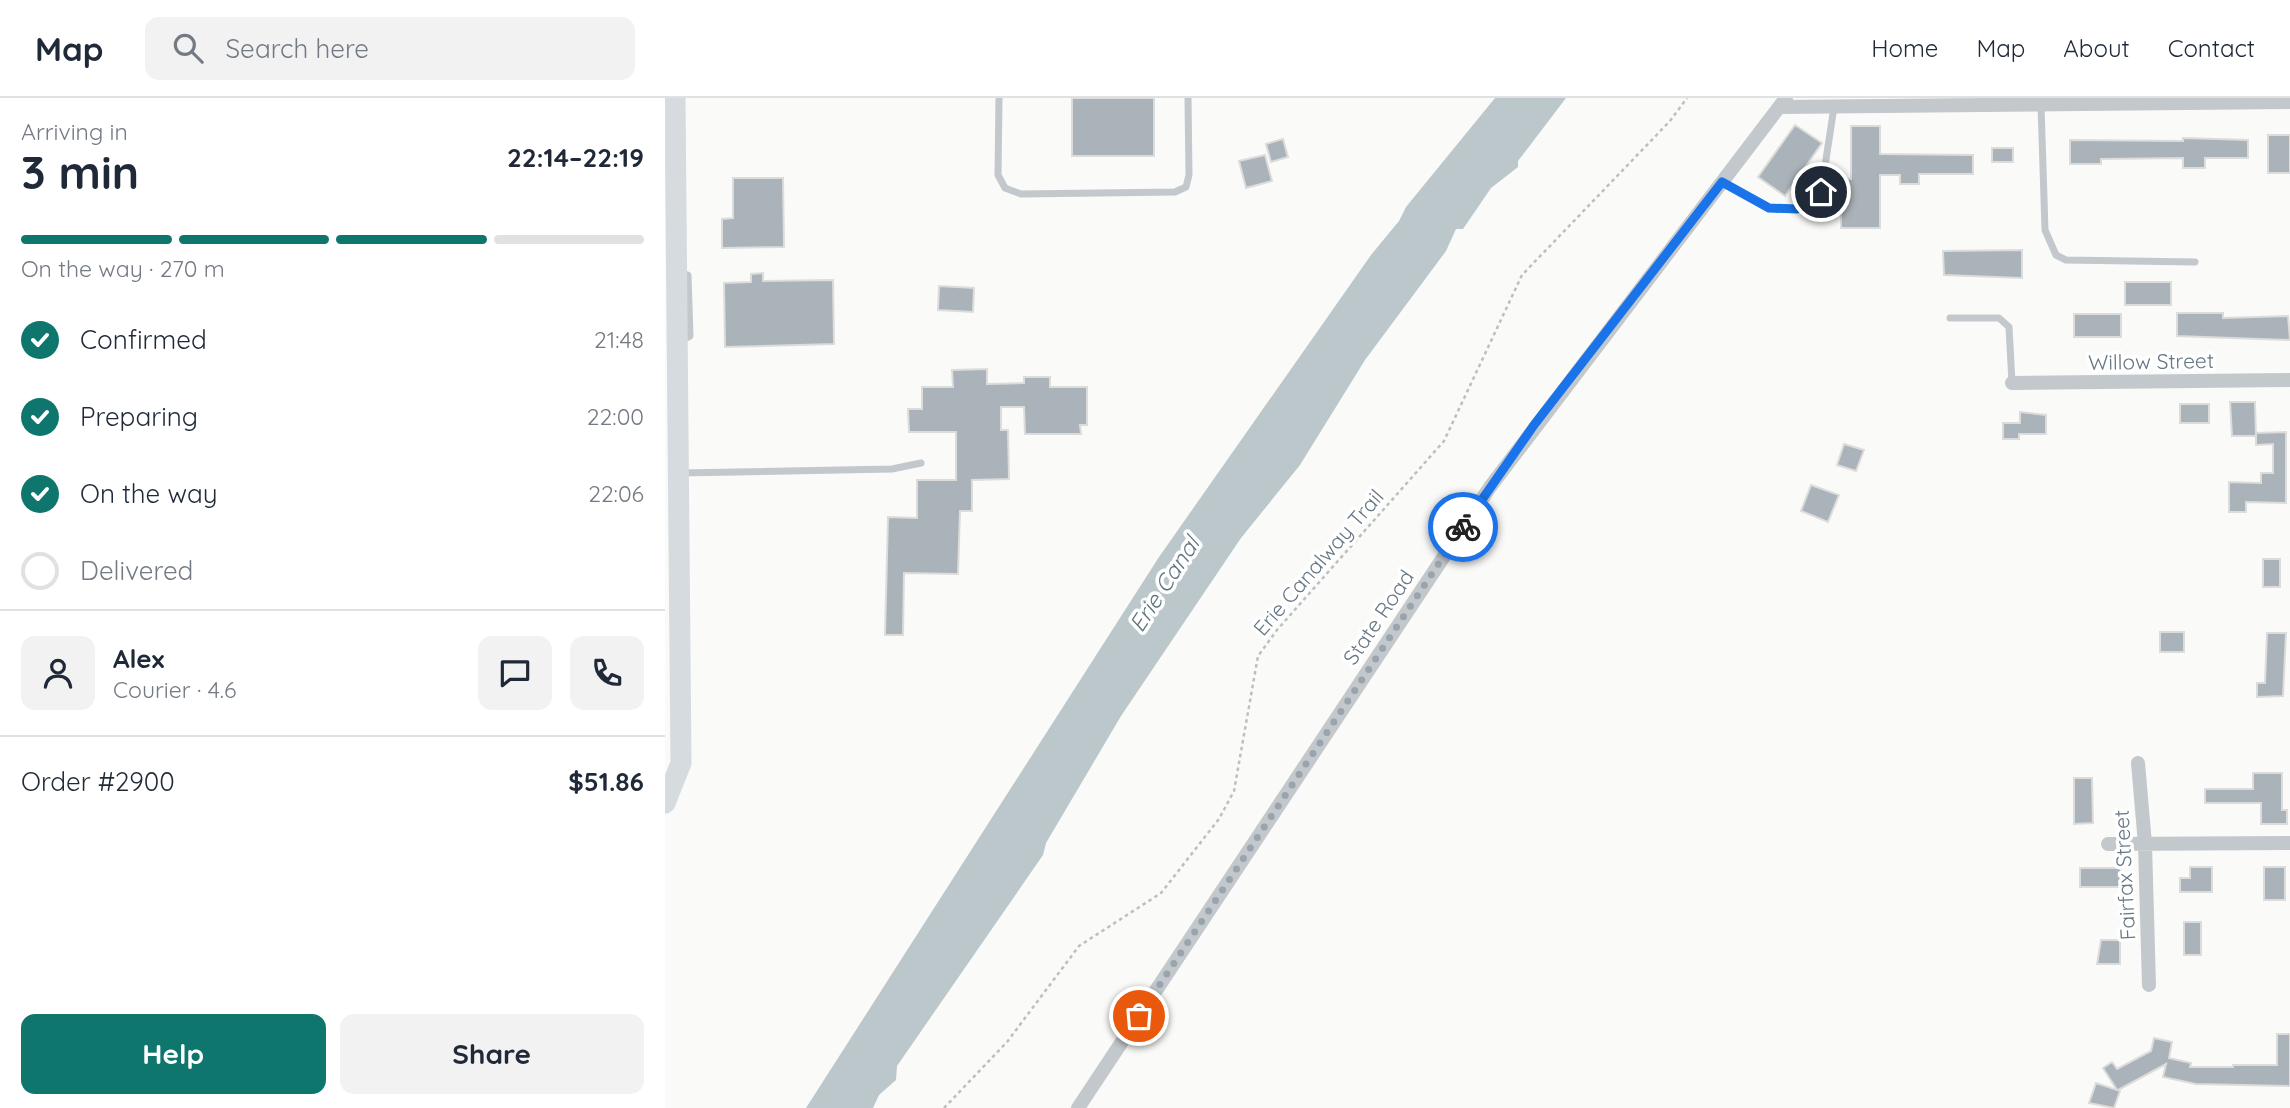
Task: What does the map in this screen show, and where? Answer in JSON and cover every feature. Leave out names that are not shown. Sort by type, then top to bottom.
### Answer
[{"type":"street","points":[[665,803],[681,763],[678,342],[672,101]]},
{"type":"street","points":[[1783,102],[1834,107],[2290,103]]},
{"type":"street","name":"State Road","points":[[1078,1108],[1490,487],[1783,102]]},
{"type":"street","name":"Willow Street","points":[[2012,383],[2290,380]]},
{"type":"street","name":"Fairfax Street","points":[[2138,763],[2145,844],[2149,985]]},
{"type":"street","points":[[2108,844],[2290,843]]},
{"type":"lane","points":[[999,98],[998,175],[1005,188],[1021,194],[1175,192],[1186,187],[1189,175],[1188,98]]},
{"type":"lane","points":[[2041,105],[2045,230],[2056,256],[2066,260],[2195,262]]},
{"type":"lane","points":[[1722,182],[1769,208],[1797,209],[1821,192],[1834,107]]},
{"type":"lane","points":[[1950,318],[1999,318],[2008,327],[2012,383]]},
{"type":"lane","points":[[678,473],[892,469],[921,463]]},
{"type":"path","name":"Erie Canalway Trail","points":[[944,1108],[1007,1042],[1080,946],[1161,893],[1219,819],[1234,791],[1258,656],[1277,630],[1444,441],[1522,275],[1670,121],[1687,98]]},
{"type":"water","name":"Erie Canal","points":[[1495,98],[1566,98],[1518,161],[1518,167],[1491,188],[1463,229],[1456,229],[1446,251],[1365,360],[1300,465],[1241,538],[1121,716],[1046,843],[1043,855],[897,1066],[896,1080],[879,1095],[873,1108],[806,1108],[1159,557],[1371,255],[1399,221],[1406,207]]},
{"type":"building","points":[[1072,98],[1154,98],[1154,156],[1072,156]]},
{"type":"building","points":[[1795,125],[1822,143],[1785,196],[1758,177]]},
{"type":"building","points":[[1851,126],[1880,126],[1880,154],[1973,155],[1973,174],[1919,174],[1919,184],[1900,184],[1900,175],[1880,175],[1880,228],[1841,228],[1841,179],[1851,179]]},
{"type":"building","points":[[2268,135],[2290,135],[2290,173],[2268,173]]},
{"type":"building","points":[[2183,138],[2248,140],[2248,158],[2205,158],[2205,168],[2183,168],[2183,158],[2101,159],[2101,164],[2070,164],[2070,140],[2183,141]]},
{"type":"building","points":[[1283,139],[1288,157],[1271,162],[1266,144]]},
{"type":"building","points":[[1992,148],[2013,148],[2013,162],[1992,162]]},
{"type":"building","points":[[1265,155],[1272,181],[1246,188],[1239,161]]},
{"type":"building","points":[[733,178],[783,178],[784,247],[722,248],[722,219],[733,218]]},
{"type":"building","points":[[2022,250],[2022,278],[1944,275],[1943,251]]},
{"type":"building","points":[[763,273],[763,281],[833,280],[834,344],[725,347],[724,283],[751,282],[751,274]]},
{"type":"building","points":[[2125,282],[2171,282],[2171,305],[2125,305]]},
{"type":"building","points":[[939,286],[974,288],[973,312],[938,310]]},
{"type":"building","points":[[2177,313],[2223,313],[2223,318],[2288,316],[2290,340],[2177,336]]},
{"type":"building","points":[[2074,314],[2121,314],[2121,337],[2074,337]]},
{"type":"building","points":[[987,369],[987,384],[1024,383],[1024,377],[1050,377],[1050,387],[1087,387],[1087,425],[1080,425],[1081,434],[1025,434],[1024,407],[1001,407],[1001,430],[1008,430],[1009,479],[972,480],[972,511],[960,511],[958,574],[904,573],[903,635],[885,635],[888,517],[917,518],[917,480],[956,480],[956,432],[909,432],[908,409],[922,409],[922,387],[953,387],[952,370]]},
{"type":"building","points":[[2230,402],[2255,402],[2256,436],[2232,436]]},
{"type":"building","points":[[2180,404],[2209,404],[2209,423],[2180,423]]},
{"type":"building","points":[[2020,412],[2046,415],[2046,434],[2019,434],[2019,439],[2003,439],[2003,423],[2020,423]]},
{"type":"building","points":[[2286,432],[2286,503],[2246,502],[2246,512],[2229,512],[2229,482],[2261,483],[2261,473],[2273,473],[2273,444],[2256,445],[2256,433]]},
{"type":"building","points":[[1844,444],[1864,450],[1856,471],[1837,465]]},
{"type":"building","points":[[1811,485],[1839,495],[1828,522],[1801,511]]},
{"type":"building","points":[[2263,559],[2280,559],[2280,587],[2263,587]]},
{"type":"building","points":[[2160,632],[2184,632],[2184,652],[2160,652]]},
{"type":"building","points":[[2267,633],[2286,633],[2283,696],[2257,697],[2257,683],[2265,683]]},
{"type":"building","points":[[2253,773],[2282,773],[2282,810],[2287,810],[2287,824],[2261,824],[2261,803],[2205,803],[2205,789],[2253,789]]},
{"type":"building","points":[[2074,778],[2092,778],[2093,823],[2074,824]]},
{"type":"building","points":[[2190,867],[2212,867],[2212,892],[2180,892],[2180,878],[2190,878]]},
{"type":"building","points":[[2264,867],[2285,867],[2285,900],[2264,900]]},
{"type":"building","points":[[2080,868],[2121,868],[2121,887],[2080,887]]},
{"type":"building","points":[[2184,922],[2201,922],[2201,955],[2184,955]]},
{"type":"building","points":[[2101,940],[2120,940],[2120,964],[2097,964]]},
{"type":"building","points":[[2277,1034],[2290,1034],[2290,1086],[2196,1084],[2163,1077],[2166,1064],[2118,1090],[2120,1091],[2114,1108],[2089,1103],[2096,1083],[2117,1090],[2103,1068],[2112,1062],[2117,1069],[2151,1051],[2154,1038],[2172,1042],[2169,1058],[2191,1063],[2190,1067],[2233,1067],[2277,1065]]},
{"type":"way so far","points":[[1139,1016],[1463,527]]},
{"type":"route","points":[[1463,527],[1534,425],[1722,182],[1769,208],[1797,209],[1821,192]]}]
